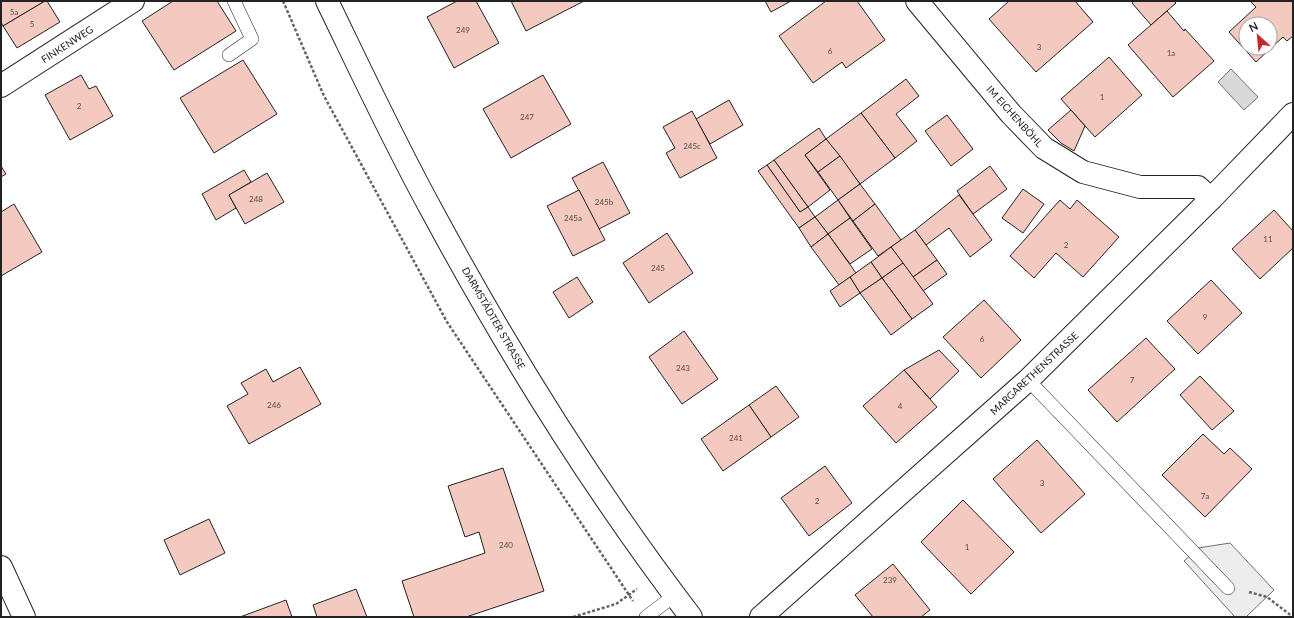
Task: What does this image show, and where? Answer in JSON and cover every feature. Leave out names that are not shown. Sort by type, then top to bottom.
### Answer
[{"type":"street","name":"FINKENWEG","points":[[1,86],[133,1]]},
{"type":"street","name":"DARMSTÄDTER STRASSE","points":[[328,1],[432,211],[503,335],[587,470],[658,573],[692,617]]},
{"type":"street","name":"IM EICHENBÖHL","points":[[917,1],[1011,114],[1044,148],[1083,172],[1140,187],[1198,188],[1210,199]]},
{"type":"street","name":"MARGARETHENSTRASSE","points":[[761,617],[1028,380],[1293,114]]},
{"type":"street","points":[[1,567],[24,617]]},
{"type":"lane","points":[[229,55],[252,39],[234,1]]},
{"type":"lane","points":[[1028,380],[1228,588]]},
{"type":"lane","points":[[646,617],[675,595]]},
{"type":"path","points":[[283,1],[324,96],[446,322],[628,595],[637,606]]},
{"type":"path","points":[[573,617],[616,604],[658,573]]},
{"type":"path","points":[[1267,596],[1293,617]]},
{"type":"shaded area","points":[[1231,69],[1258,97],[1244,110],[1218,82]]},
{"type":"shaded area","points":[[1230,543],[1274,590],[1246,617],[1235,617],[1184,561],[1198,548]]},
{"type":"building","points":[[1,1],[45,1],[3,26],[1,22]]},
{"type":"building","points":[[47,1],[60,22],[17,48],[3,26]]},
{"type":"building","points":[[173,1],[217,1],[236,31],[174,70],[142,21]]},
{"type":"building","points":[[457,1],[476,1],[499,43],[454,68],[427,17]]},
{"type":"building","points":[[511,1],[584,1],[526,31]]},
{"type":"building","points":[[765,1],[791,1],[771,12]]},
{"type":"building","points":[[826,1],[857,1],[885,40],[846,68],[842,62],[813,83],[779,36]]},
{"type":"building","points":[[1009,1],[1075,1],[1093,22],[1036,72],[989,19]]},
{"type":"building","points":[[1134,1],[1174,1],[1176,3],[1151,25],[1132,3]]},
{"type":"building","points":[[1250,1],[1293,1],[1293,36],[1287,41],[1283,37],[1278,42],[1278,16],[1246,16],[1256,7]]},
{"type":"building","points":[[1167,11],[1184,31],[1185,29],[1214,61],[1173,97],[1128,45]]},
{"type":"building","points":[[1238,24],[1238,42],[1229,32]]},
{"type":"building","points":[[1251,56],[1262,56],[1256,62]]},
{"type":"building","points":[[1109,57],[1142,95],[1095,137],[1061,99]]},
{"type":"building","points":[[243,60],[277,114],[214,153],[180,98]]},
{"type":"building","points":[[81,75],[89,89],[96,86],[113,116],[70,140],[45,95]]},
{"type":"building","points":[[543,75],[571,124],[511,158],[483,109]]},
{"type":"building","points":[[906,79],[919,96],[896,114],[917,141],[895,158],[861,113]]},
{"type":"building","points":[[729,100],[743,125],[710,144],[696,119]]},
{"type":"building","points":[[1071,110],[1085,126],[1074,151],[1061,143],[1048,130]]},
{"type":"building","points":[[692,111],[717,158],[680,178],[666,153],[675,148],[663,127]]},
{"type":"building","points":[[861,113],[895,158],[860,184],[826,139]]},
{"type":"building","points":[[947,115],[973,149],[951,166],[925,131]]},
{"type":"building","points":[[819,128],[826,139],[805,155],[830,190],[808,207],[774,160]]},
{"type":"building","points":[[826,139],[840,156],[818,172],[805,155]]},
{"type":"building","points":[[840,156],[860,184],[838,200],[818,172]]},
{"type":"building","points":[[774,160],[808,207],[800,212],[767,165]]},
{"type":"building","points":[[603,162],[630,213],[599,229],[572,178]]},
{"type":"building","points":[[767,165],[800,212],[808,207],[815,217],[799,228],[758,171]]},
{"type":"building","points":[[1,166],[6,174],[1,177]]},
{"type":"building","points":[[990,166],[1007,189],[973,214],[957,191]]},
{"type":"building","points":[[244,170],[251,182],[229,195],[236,208],[216,220],[202,194]]},
{"type":"building","points":[[267,173],[284,202],[245,224],[229,195]]},
{"type":"building","points":[[860,184],[875,204],[853,221],[838,200]]},
{"type":"building","points":[[1023,189],[1044,204],[1023,233],[1002,218]]},
{"type":"building","points":[[579,190],[605,240],[573,256],[547,206]]},
{"type":"building","points":[[959,195],[992,240],[970,257],[949,228],[926,245],[915,230]]},
{"type":"building","points":[[838,200],[850,218],[828,234],[815,217]]},
{"type":"building","points":[[1060,200],[1070,209],[1077,200],[1119,237],[1083,277],[1056,253],[1034,278],[1010,256]]},
{"type":"building","points":[[14,204],[42,252],[1,276],[1,212]]},
{"type":"building","points":[[875,204],[901,240],[878,256],[853,221]]},
{"type":"building","points":[[1274,210],[1293,231],[1293,248],[1260,279],[1232,249]]},
{"type":"building","points":[[815,217],[828,234],[811,247],[799,228]]},
{"type":"building","points":[[850,218],[872,249],[850,264],[828,234]]},
{"type":"building","points":[[915,230],[937,260],[913,277],[891,247]]},
{"type":"building","points":[[667,233],[693,273],[649,303],[623,263]]},
{"type":"building","points":[[828,234],[856,273],[839,285],[811,247]]},
{"type":"building","points":[[891,247],[903,263],[882,278],[871,262]]},
{"type":"building","points":[[937,260],[947,274],[923,291],[913,277]]},
{"type":"building","points":[[871,262],[882,278],[860,293],[850,277]]},
{"type":"building","points":[[903,263],[933,304],[912,319],[882,278]]},
{"type":"building","points":[[577,277],[593,302],[569,318],[553,292]]},
{"type":"building","points":[[850,277],[860,293],[840,307],[830,291]]},
{"type":"building","points":[[882,278],[912,319],[891,335],[860,293]]},
{"type":"building","points":[[1211,280],[1242,313],[1198,354],[1167,321]]},
{"type":"building","points":[[984,300],[1021,340],[981,378],[943,337]]},
{"type":"building","points":[[684,331],[718,379],[682,404],[649,357]]},
{"type":"building","points":[[1146,338],[1175,369],[1117,422],[1088,390]]},
{"type":"building","points":[[939,350],[959,371],[930,399],[904,370]]},
{"type":"building","points":[[300,367],[321,404],[249,444],[227,406],[248,394],[241,383],[266,369],[273,382]]},
{"type":"building","points":[[904,370],[937,407],[896,443],[863,406]]},
{"type":"building","points":[[1200,376],[1234,411],[1212,430],[1180,395]]},
{"type":"building","points":[[776,386],[799,417],[771,437],[749,405]]},
{"type":"building","points":[[749,405],[771,437],[723,471],[701,439]]},
{"type":"building","points":[[1203,434],[1224,454],[1230,448],[1252,469],[1205,517],[1162,475]]},
{"type":"building","points":[[1037,440],[1085,494],[1041,533],[993,479]]},
{"type":"building","points":[[825,466],[852,503],[809,536],[781,498]]},
{"type":"building","points":[[503,468],[544,591],[466,617],[414,617],[402,581],[485,553],[479,532],[465,537],[448,486]]},
{"type":"building","points":[[963,500],[1014,552],[971,594],[921,542]]},
{"type":"building","points":[[209,519],[225,553],[180,575],[164,540]]},
{"type":"building","points":[[893,564],[930,610],[921,617],[873,617],[855,595]]},
{"type":"building","points":[[356,589],[367,617],[317,617],[313,605]]},
{"type":"building","points":[[286,600],[292,617],[240,617]]}]
